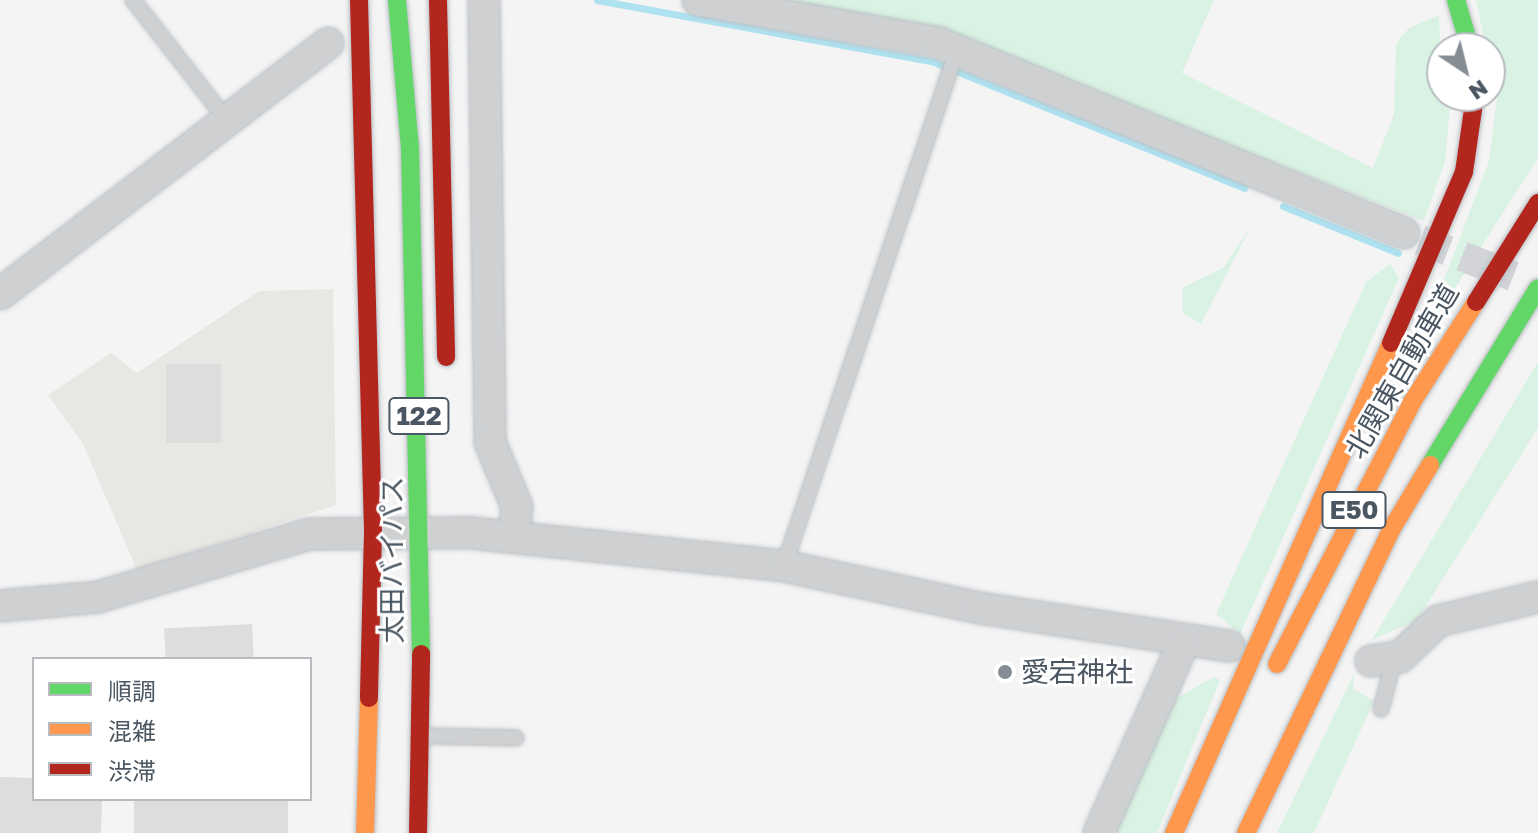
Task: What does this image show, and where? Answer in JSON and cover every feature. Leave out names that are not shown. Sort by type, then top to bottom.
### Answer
[{"type":"highway","name":"太田バイパス","points":[[359,0],[373,531],[365,833]]},
{"type":"highway","name":"太田バイパス","points":[[397,0],[410,150],[423,533],[418,833]]},
{"type":"highway","points":[[438,0],[445,377]]},
{"type":"highway","points":[[1456,0],[1465,32]]},
{"type":"highway","points":[[1174,833],[1317,499],[1442,233],[1464,172],[1473,112]]},
{"type":"highway","name":"北関東自動車道","points":[[1266,685],[1412,402],[1538,203]]},
{"type":"highway","name":"E50","points":[[1246,833],[1391,530],[1457,414],[1538,288]]},
{"type":"highway","points":[[1457,414],[1538,312]]},
{"type":"highway","points":[[423,533],[439,477]]},
{"type":"highway","points":[[1228,766],[1246,725]]},
{"type":"street","points":[[484,0],[490,442],[517,507],[514,536]]},
{"type":"street","points":[[698,0],[957,50],[1404,233]]},
{"type":"street","points":[[0,294],[328,43]]},
{"type":"street","points":[[0,606],[98,597],[286,539],[373,531],[514,536],[784,566],[1184,642],[1229,646]]},
{"type":"street","points":[[1383,660],[1438,621],[1538,597]]},
{"type":"street","points":[[1099,833],[1184,642]]},
{"type":"lane","points":[[133,0],[226,119]]},
{"type":"lane","points":[[328,43],[362,38]]},
{"type":"lane","points":[[784,566],[957,50]]},
{"type":"lane","points":[[1381,709],[1383,660]]},
{"type":"lane","points":[[419,736],[516,738]]},
{"type":"shaded area","points":[[333,289],[336,505],[137,570],[83,444],[48,395],[111,353],[137,373],[259,291]]},
{"type":"green space","points":[[778,0],[1214,0],[1182,73],[1373,168],[1394,114],[1396,44],[1409,28],[1439,15],[1440,32],[1426,32],[1426,112],[1450,112],[1445,161],[1424,221],[985,51]]},
{"type":"green space","points":[[1476,0],[1538,0],[1538,158],[1420,343],[1489,161],[1495,112],[1506,112],[1506,32],[1483,32]]},
{"type":"green space","points":[[1250,228],[1201,324],[1183,313],[1182,288],[1223,268]]},
{"type":"green space","points":[[1390,264],[1399,278],[1240,634],[1216,614],[1366,282]]},
{"type":"green space","points":[[1538,362],[1538,428],[1417,620],[1372,640]]},
{"type":"green space","points":[[1354,674],[1353,689],[1374,701],[1314,833],[1277,833]]},
{"type":"green space","points":[[1214,677],[1220,680],[1157,833],[1116,833],[1171,701]]},
{"type":"building","points":[[166,364],[221,364],[221,443],[166,443]]},
{"type":"building","points":[[252,624],[254,657],[166,657],[164,629]]},
{"type":"building","points":[[0,777],[32,778],[32,801],[102,801],[101,833],[0,833]]},
{"type":"building","points":[[134,801],[288,801],[288,833],[134,833]]},
{"type":"waterway","points":[[597,0],[934,62],[1244,188]]},
{"type":"waterway","points":[[1283,206],[1398,253]]},
{"type":"tunnel","points":[[1420,240],[1513,276]]},
{"type":"traffic: fast","points":[[397,0],[410,150],[421,654]]},
{"type":"traffic: fast","points":[[1456,0],[1465,32]]},
{"type":"traffic: fast","points":[[1430,465],[1538,288]]},
{"type":"traffic: slow","points":[[1277,664],[1412,402],[1476,302]]},
{"type":"traffic: slow","points":[[1174,833],[1391,343]]},
{"type":"traffic: slow","points":[[1246,833],[1391,530],[1430,465]]},
{"type":"traffic: slow","points":[[365,833],[369,698]]},
{"type":"traffic: jam","points":[[359,0],[373,531],[369,698]]},
{"type":"traffic: jam","points":[[438,0],[446,357]]},
{"type":"traffic: jam","points":[[1391,343],[1464,172],[1473,112]]},
{"type":"traffic: jam","points":[[1476,302],[1538,203]]},
{"type":"traffic: jam","points":[[418,833],[421,654]]},
{"type":"place","name":"愛宕神社","points":[[1005,672]]}]
